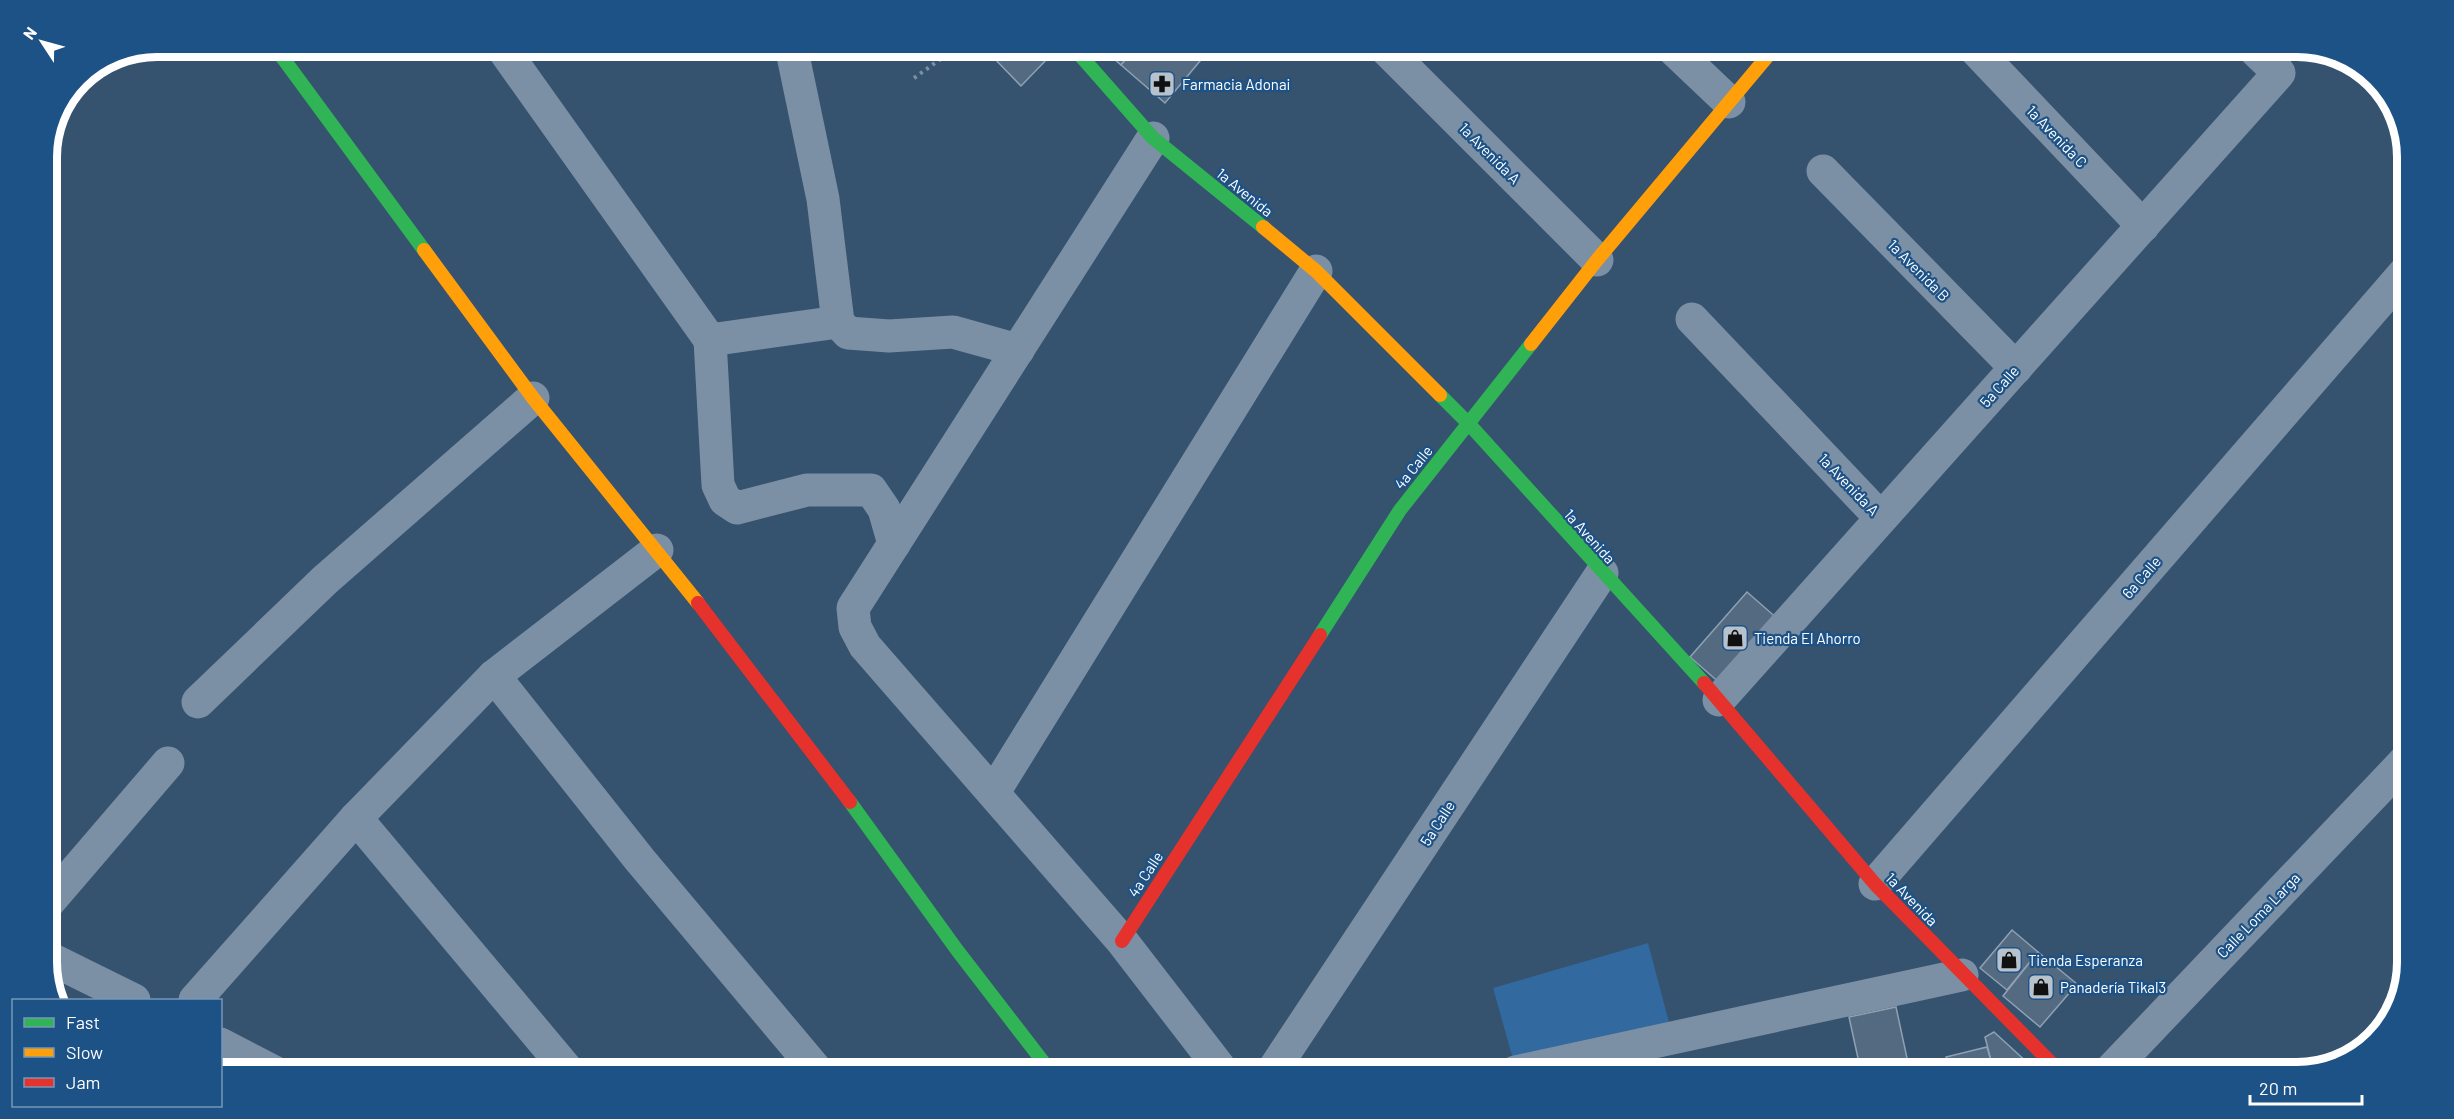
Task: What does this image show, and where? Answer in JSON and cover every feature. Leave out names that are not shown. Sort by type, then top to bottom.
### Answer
[{"type":"street","points":[[282,57],[533,398],[657,550],[826,769],[957,950],[1043,1062]]},
{"type":"street","points":[[509,57],[710,340],[718,484],[725,500],[737,508],[807,490],[871,490],[884,509],[894,544]]},
{"type":"street","points":[[793,57],[823,200],[838,322],[848,333],[889,336],[953,332],[1018,350]]},
{"type":"street","name":"1a Avenida","points":[[1081,57],[1153,138],[1316,271],[1469,424],[1719,700],[1875,884],[2050,1062]]},
{"type":"street","name":"1a Avenida A","points":[[1394,57],[1597,261]]},
{"type":"street","points":[[1682,57],[1729,102]]},
{"type":"street","name":"4a Calle","points":[[1122,941],[1400,510],[1597,261],[1767,57]]},
{"type":"street","name":"1a Avenida C","points":[[1982,57],[2143,225]]},
{"type":"street","name":"5a Calle","points":[[1719,700],[2279,73],[2262,57]]},
{"type":"street","points":[[1153,138],[853,608],[855,627],[865,646],[1122,941],[1215,1062]]},
{"type":"street","name":"1a Avenida B","points":[[1823,171],[2016,368]]},
{"type":"street","points":[[994,792],[1316,271]]},
{"type":"street","name":"6a Calle","points":[[1875,884],[2397,282]]},
{"type":"street","name":"1a Avenida A","points":[[1692,319],[1881,518]]},
{"type":"street","points":[[710,340],[838,322]]},
{"type":"street","points":[[198,702],[325,580],[533,398]]},
{"type":"street","points":[[196,999],[356,818],[494,676],[657,550]]},
{"type":"street","name":"5a Calle","points":[[1279,1062],[1602,573]]},
{"type":"street","points":[[494,676],[640,860],[810,1062]]},
{"type":"street","points":[[57,892],[168,763]]},
{"type":"street","name":"Calle Loma Larga","points":[[2119,1062],[2397,771]]},
{"type":"street","points":[[356,818],[561,1062]]},
{"type":"street","points":[[57,962],[132,999]]},
{"type":"street","points":[[1561,1062],[1962,975]]},
{"type":"street","points":[[222,1045],[255,1062]]},
{"type":"path","points":[[914,78],[944,57]]},
{"type":"shaded area","points":[[1648,943],[1670,1026],[1544,1062],[1514,1062],[1493,988]]},
{"type":"building","points":[[993,57],[1049,57],[1021,86]]},
{"type":"building","points":[[1112,57],[1128,57],[1121,65]]},
{"type":"building","name":"Farmacia Adonai","points":[[1128,57],[1203,57],[1165,103],[1121,65]]},
{"type":"building","name":"Tienda El Ahorro","points":[[1747,592],[1779,620],[1722,685],[1690,657]]},
{"type":"building","name":"Tienda Esperanza","points":[[2012,930],[2038,952],[2007,990],[1980,968]]},
{"type":"building","name":"Panadería Tikal3","points":[[2038,952],[2077,984],[2040,1027],[2003,996]]},
{"type":"building","points":[[1896,1007],[1908,1062],[1859,1062],[1849,1017]]},
{"type":"building","points":[[1994,1032],[2027,1062],[1991,1062],[1985,1037]]},
{"type":"building","points":[[1987,1047],[1991,1062],[1948,1062],[1946,1057]]},
{"type":"traffic: fast","points":[[282,57],[424,250]]},
{"type":"traffic: fast","points":[[1082,57],[1153,138],[1263,227]]},
{"type":"traffic: fast","points":[[1320,635],[1400,510],[1531,344]]},
{"type":"traffic: fast","points":[[1440,395],[1704,683]]},
{"type":"traffic: fast","points":[[850,802],[957,950],[1043,1062]]},
{"type":"traffic: slow","points":[[1531,344],[1597,260],[1767,57]]},
{"type":"traffic: slow","points":[[1263,227],[1316,271],[1440,395]]},
{"type":"traffic: slow","points":[[424,250],[533,398],[698,603]]},
{"type":"traffic: jam","points":[[698,603],[850,802]]},
{"type":"traffic: jam","points":[[1122,941],[1320,635]]},
{"type":"traffic: jam","points":[[1704,683],[1875,884],[2050,1062]]},
{"type":"place","name":"Farmacia Adonai","points":[[1162,84]]},
{"type":"place","name":"Tienda El Ahorro","points":[[1735,638]]},
{"type":"place","name":"Tienda Esperanza","points":[[2009,960]]},
{"type":"place","name":"Panadería Tikal3","points":[[2041,987]]}]
